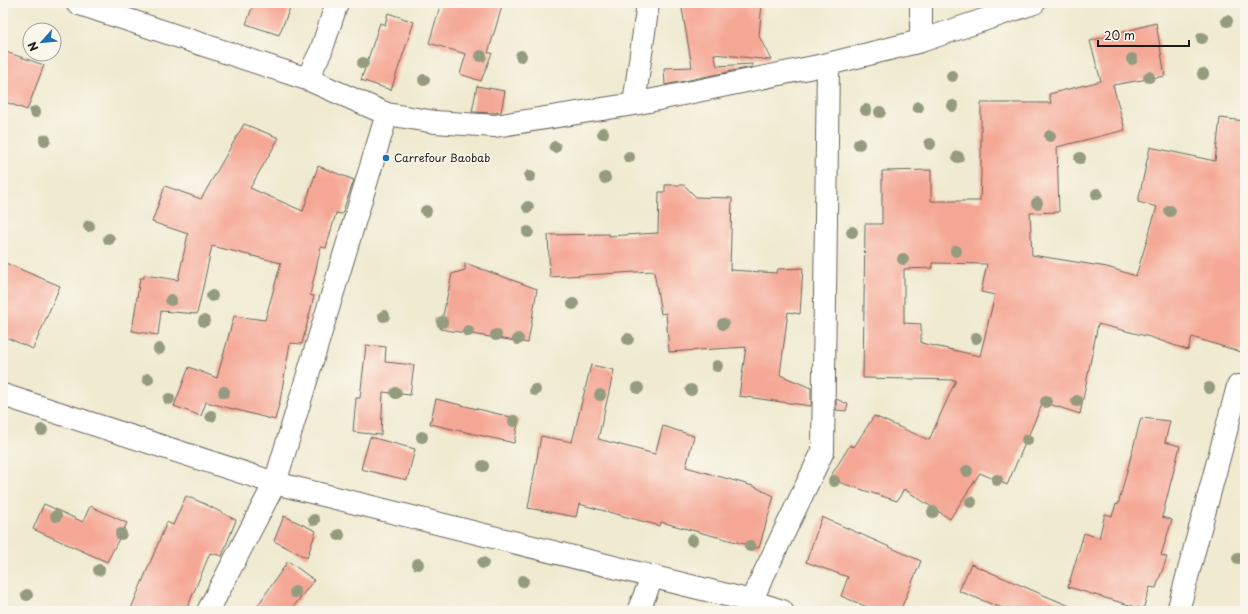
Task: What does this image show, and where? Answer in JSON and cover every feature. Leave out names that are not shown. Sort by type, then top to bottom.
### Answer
[{"type":"street","points":[[77,3],[307,79],[387,114],[435,122],[495,126],[634,104],[828,64],[921,41],[1034,3]]},
{"type":"street","points":[[307,79],[321,51],[337,3]]},
{"type":"street","points":[[634,104],[648,3]]},
{"type":"street","points":[[921,3],[921,41]]},
{"type":"street","points":[[752,601],[823,451],[828,64]]},
{"type":"street","points":[[208,611],[275,483],[387,114]]},
{"type":"street","points":[[1178,611],[1238,386],[1245,387]]},
{"type":"street","points":[[3,395],[275,483],[653,576],[752,601],[782,611]]},
{"type":"street","points":[[638,611],[653,576]]},
{"type":"building","points":[[254,3],[292,3],[279,35],[246,24]]},
{"type":"building","points":[[441,3],[503,3],[488,53],[492,53],[481,81],[460,74],[466,54],[429,43]]},
{"type":"building","points":[[681,3],[762,3],[759,36],[771,60],[714,54],[717,66],[752,64],[752,67],[665,85],[664,68],[692,67]]},
{"type":"building","points":[[388,13],[414,22],[391,90],[361,80],[380,23],[385,25]]},
{"type":"building","points":[[1156,23],[1165,76],[1113,85],[1125,130],[1057,147],[1059,212],[1030,213],[1032,255],[1107,267],[1136,276],[1157,207],[1138,202],[1150,147],[1215,161],[1220,118],[1245,121],[1245,338],[1241,352],[1192,337],[1188,350],[1150,337],[1098,324],[1080,414],[1043,402],[1007,485],[980,473],[950,519],[904,489],[897,501],[829,479],[850,445],[854,447],[874,416],[929,440],[956,380],[863,378],[865,224],[882,224],[882,171],[931,170],[931,201],[980,201],[981,103],[1051,103],[1049,94],[1101,81],[1090,41]],"holes":[[[932,263],[987,264],[981,292],[995,295],[980,356],[921,343],[921,324],[904,323],[904,269],[933,268]]]},
{"type":"building","points":[[3,51],[22,57],[22,62],[35,62],[44,65],[27,110],[3,101]]},
{"type":"building","points":[[477,86],[505,91],[501,112],[472,112]]},
{"type":"building","points":[[244,124],[279,138],[250,188],[303,211],[318,166],[354,180],[342,214],[336,213],[326,248],[321,247],[310,295],[314,296],[302,344],[290,343],[280,401],[275,420],[206,402],[201,416],[174,406],[189,367],[217,378],[234,316],[265,320],[281,263],[212,246],[197,314],[161,311],[158,335],[132,331],[140,278],[144,278],[144,275],[178,280],[188,234],[152,222],[165,186],[201,199]]},
{"type":"building","points":[[665,185],[684,185],[696,197],[732,198],[730,270],[777,273],[778,269],[803,268],[800,314],[788,312],[780,375],[811,388],[811,406],[739,396],[746,347],[669,352],[666,313],[661,314],[654,271],[550,277],[548,235],[609,234],[609,236],[658,233],[659,192],[665,192]]},
{"type":"building","points":[[3,262],[60,286],[33,349],[3,336]]},
{"type":"building","points":[[465,263],[537,289],[528,343],[440,329],[452,274],[465,270]]},
{"type":"building","points":[[366,345],[386,347],[385,362],[414,365],[410,395],[383,392],[381,435],[353,432],[356,398],[360,398]]},
{"type":"building","points":[[591,365],[614,370],[598,439],[655,454],[663,426],[694,436],[686,467],[753,486],[774,496],[759,548],[661,522],[660,526],[579,504],[576,517],[528,508],[541,436],[572,442]]},
{"type":"building","points":[[436,399],[519,419],[514,443],[430,424]]},
{"type":"building","points":[[836,399],[848,404],[846,411],[836,410]]},
{"type":"building","points":[[1141,418],[1170,421],[1165,442],[1180,446],[1162,517],[1172,520],[1161,555],[1167,557],[1156,588],[1150,587],[1143,609],[1068,587],[1084,533],[1099,538],[1105,514],[1112,516],[1116,504],[1118,505]]},
{"type":"building","points":[[370,437],[415,449],[407,480],[361,469]]},
{"type":"building","points":[[186,496],[236,520],[222,556],[210,553],[186,611],[130,611],[167,522],[173,525]]},
{"type":"building","points":[[44,504],[83,522],[90,506],[127,523],[107,562],[33,529]]},
{"type":"building","points":[[284,516],[316,531],[307,558],[274,541]]},
{"type":"building","points":[[822,517],[921,561],[900,611],[877,611],[841,596],[848,577],[806,562]]},
{"type":"building","points":[[288,561],[314,580],[290,611],[254,611]]},
{"type":"building","points":[[971,564],[1081,611],[1009,611],[959,591]]},
{"type":"place","name":"Carrefour Baobab","points":[[386,158]]}]
